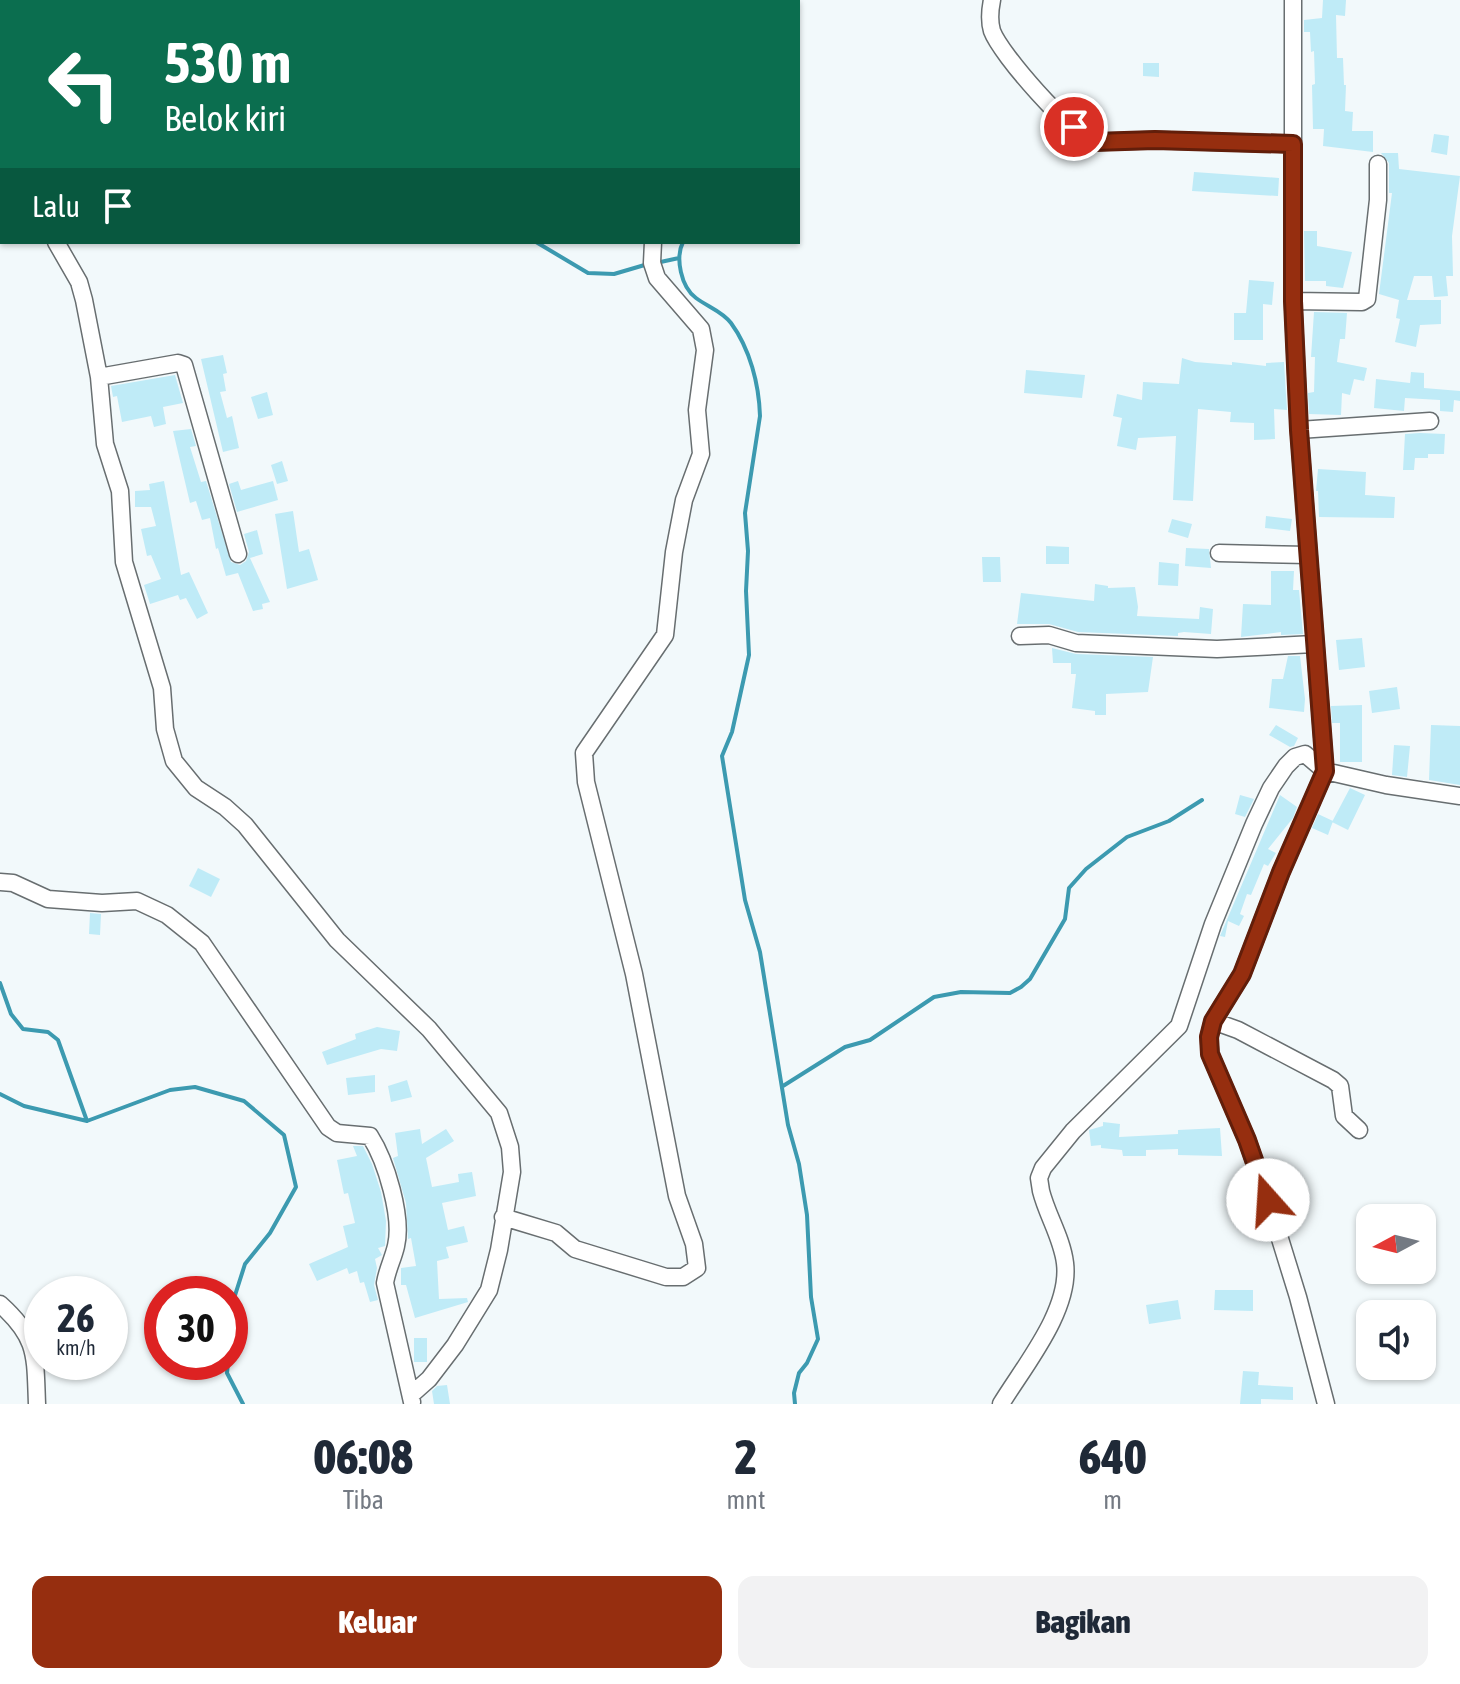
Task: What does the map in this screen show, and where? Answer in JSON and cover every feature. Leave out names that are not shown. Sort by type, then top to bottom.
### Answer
[{"type":"street","points":[[992,0],[992,30],[1000,47],[1054,110],[1086,139],[1094,142],[1155,140],[1293,144]]},
{"type":"street","points":[[1293,0],[1293,301],[1299,430],[1325,771],[1286,860],[1242,974],[1213,1021],[1209,1037],[1210,1054],[1247,1140],[1268,1200],[1326,1404]]},
{"type":"street","points":[[1293,301],[1362,302],[1367,299],[1378,200],[1378,164]]},
{"type":"street","points":[[57,244],[79,282],[99,377],[105,444],[120,491],[124,562],[162,688],[165,729],[174,761],[196,788],[245,825],[337,940],[429,1029],[499,1113],[510,1147],[512,1172],[489,1290],[455,1345],[412,1400]]},
{"type":"street","points":[[503,1217],[556,1233],[575,1249],[666,1277],[683,1277],[697,1268],[694,1244],[677,1196],[634,974],[586,782],[584,753],[665,635],[674,552],[684,500],[701,454],[697,410],[705,350],[701,329],[657,278],[652,263],[653,244]]},
{"type":"street","points":[[99,377],[178,363],[184,365],[238,554]]},
{"type":"street","points":[[1299,430],[1430,421]]},
{"type":"street","points":[[1219,553],[1308,555]]},
{"type":"street","points":[[1020,636],[1049,635],[1076,643],[1217,649],[1314,644]]},
{"type":"street","points":[[1001,1404],[1051,1323],[1063,1286],[1066,1265],[1041,1191],[1039,1178],[1043,1168],[1073,1131],[1179,1026],[1213,924],[1248,838],[1271,788],[1286,766],[1295,757],[1305,754],[1325,771],[1386,785],[1460,796]]},
{"type":"street","points":[[0,882],[13,883],[48,899],[112,903],[137,901],[167,915],[202,943],[328,1127],[337,1133],[370,1136],[386,1173],[397,1216],[396,1247],[387,1268],[385,1283],[412,1400]]},
{"type":"street","points":[[1213,1021],[1238,1030],[1333,1080],[1340,1086],[1344,1116],[1359,1130]]},
{"type":"street","points":[[0,1304],[25,1328],[33,1349],[37,1404]]},
{"type":"building","points":[[1323,0],[1346,0],[1345,16],[1336,15],[1337,58],[1343,58],[1346,85],[1345,111],[1353,112],[1352,131],[1373,131],[1373,152],[1323,146],[1324,129],[1313,129],[1314,51],[1311,52],[1310,32],[1304,32],[1304,20],[1322,18]]},
{"type":"building","points":[[1143,63],[1159,63],[1159,77],[1143,76]]},
{"type":"building","points":[[1434,134],[1449,136],[1447,155],[1431,152]]},
{"type":"building","points":[[1381,153],[1398,153],[1399,169],[1460,176],[1452,236],[1453,276],[1446,276],[1448,296],[1434,297],[1432,276],[1414,276],[1407,300],[1441,300],[1441,324],[1420,325],[1416,347],[1395,342],[1400,319],[1396,318],[1399,300],[1379,294],[1392,193],[1389,193],[1389,163]]},
{"type":"building","points":[[1194,172],[1279,178],[1278,196],[1192,191]]},
{"type":"building","points":[[1304,231],[1317,231],[1317,246],[1352,252],[1343,288],[1326,286],[1326,281],[1305,281]]},
{"type":"building","points":[[1249,280],[1274,282],[1272,305],[1263,304],[1263,340],[1234,340],[1234,313],[1246,313]]},
{"type":"building","points":[[1314,312],[1347,313],[1345,339],[1340,339],[1337,362],[1367,368],[1364,381],[1354,379],[1350,395],[1342,393],[1341,415],[1309,414],[1308,393],[1314,392],[1315,357],[1311,357]]},
{"type":"building","points":[[223,355],[227,373],[223,374],[226,391],[220,392],[227,418],[232,416],[239,448],[223,452],[201,359]]},
{"type":"building","points":[[1182,358],[1232,365],[1232,362],[1266,366],[1266,363],[1284,362],[1287,410],[1274,409],[1275,439],[1254,440],[1254,423],[1230,422],[1231,412],[1198,409],[1193,501],[1173,500],[1176,436],[1138,438],[1136,450],[1117,446],[1122,418],[1113,416],[1117,394],[1142,400],[1143,382],[1179,384]]},
{"type":"building","points":[[1026,370],[1085,375],[1082,398],[1024,393]]},
{"type":"building","points":[[1411,372],[1424,373],[1424,388],[1460,391],[1460,401],[1454,400],[1453,412],[1440,411],[1440,400],[1405,398],[1404,411],[1374,408],[1376,379],[1410,383]]},
{"type":"building","points":[[175,375],[183,403],[163,407],[166,424],[154,427],[151,416],[122,422],[117,396],[113,397],[111,386]]},
{"type":"building","points":[[267,392],[273,415],[258,419],[251,397]]},
{"type":"building","points":[[191,429],[196,446],[190,447],[201,482],[206,481],[231,562],[240,565],[246,561],[249,552],[244,534],[257,530],[263,554],[250,558],[270,602],[262,604],[263,609],[253,611],[238,573],[226,576],[216,549],[210,518],[202,520],[196,501],[190,503],[173,431]]},
{"type":"building","points":[[1405,434],[1445,434],[1444,454],[1415,458],[1414,470],[1403,470]]},
{"type":"building","points":[[282,461],[288,481],[277,484],[271,465]]},
{"type":"building","points":[[1318,469],[1366,472],[1365,495],[1395,497],[1394,518],[1319,517],[1316,491]]},
{"type":"building","points":[[164,481],[181,575],[189,572],[208,613],[197,619],[186,598],[180,600],[178,595],[150,604],[144,585],[161,579],[151,555],[147,556],[141,529],[156,526],[151,507],[135,507],[135,491],[150,490],[149,484]]},
{"type":"building","points":[[238,481],[241,490],[273,481],[278,500],[237,512],[229,484]]},
{"type":"building","points":[[293,511],[299,552],[309,549],[318,580],[287,589],[275,514]]},
{"type":"building","points":[[1266,516],[1292,519],[1290,531],[1265,528]]},
{"type":"building","points":[[1172,519],[1192,524],[1188,538],[1168,532]]},
{"type":"building","points":[[1046,546],[1069,547],[1069,564],[1046,564]]},
{"type":"building","points":[[1186,548],[1209,549],[1211,568],[1185,566]]},
{"type":"building","points":[[982,557],[1000,557],[1001,582],[983,582]]},
{"type":"building","points":[[1159,562],[1179,564],[1178,586],[1158,585]]},
{"type":"building","points":[[1271,571],[1294,571],[1293,590],[1299,590],[1303,634],[1281,635],[1281,632],[1241,637],[1243,604],[1271,605]]},
{"type":"building","points":[[1095,584],[1108,588],[1135,587],[1137,616],[1199,619],[1200,607],[1213,609],[1211,634],[1184,632],[1178,633],[1178,636],[1078,632],[1049,624],[1017,624],[1021,593],[1094,601]]},
{"type":"building","points":[[1362,638],[1365,667],[1339,670],[1336,640]]},
{"type":"building","points":[[1052,648],[1076,654],[1153,657],[1148,692],[1106,694],[1106,715],[1072,708],[1076,674],[1071,674],[1071,663],[1053,663]]},
{"type":"building","points":[[1288,656],[1300,656],[1304,712],[1269,708],[1272,679],[1283,679]]},
{"type":"building","points":[[1397,687],[1400,709],[1372,713],[1369,691]]},
{"type":"building","points":[[1362,705],[1362,762],[1340,762],[1340,723],[1332,723],[1331,706]]},
{"type":"building","points":[[1276,725],[1298,738],[1294,746],[1290,747],[1269,735]]},
{"type":"building","points":[[1431,725],[1460,726],[1460,785],[1429,780]]},
{"type":"building","points":[[1394,745],[1410,746],[1407,777],[1392,775]]},
{"type":"building","points":[[1350,788],[1365,795],[1348,830],[1332,822]]},
{"type":"building","points":[[1240,795],[1254,799],[1245,817],[1235,814]]},
{"type":"building","points":[[1280,795],[1297,807],[1293,818],[1268,849],[1276,853],[1268,866],[1264,864],[1251,895],[1247,894],[1240,914],[1244,916],[1239,926],[1228,921],[1225,937],[1220,936]]},
{"type":"building","points":[[1318,814],[1333,821],[1328,835],[1312,828]]},
{"type":"building","points":[[198,868],[220,879],[211,897],[189,886]]},
{"type":"building","points":[[90,913],[101,914],[100,935],[89,934]]},
{"type":"building","points":[[377,1027],[400,1031],[397,1051],[381,1049],[327,1065],[322,1052],[356,1039],[355,1034]]},
{"type":"building","points":[[375,1075],[375,1092],[348,1095],[346,1078]]},
{"type":"building","points":[[407,1080],[412,1097],[391,1102],[388,1086]]},
{"type":"building","points":[[1103,1122],[1120,1124],[1119,1137],[1220,1128],[1222,1156],[1178,1155],[1178,1149],[1146,1150],[1146,1156],[1123,1156],[1122,1150],[1091,1146],[1089,1130],[1103,1126]]},
{"type":"building","points":[[420,1129],[422,1144],[446,1129],[454,1141],[426,1158],[432,1187],[459,1182],[458,1174],[472,1172],[476,1196],[442,1203],[448,1230],[464,1226],[468,1242],[446,1247],[449,1258],[437,1261],[439,1299],[467,1298],[468,1302],[415,1318],[406,1285],[401,1285],[401,1268],[416,1266],[411,1238],[408,1239],[406,1203],[393,1158],[398,1156],[395,1133]]},
{"type":"building","points":[[353,1146],[363,1146],[372,1164],[386,1221],[385,1246],[378,1248],[382,1255],[375,1259],[374,1285],[378,1300],[370,1302],[357,1271],[349,1274],[347,1268],[317,1281],[309,1264],[348,1247],[343,1226],[355,1223],[348,1193],[344,1194],[337,1160],[357,1156]]},
{"type":"building","points":[[1215,1290],[1253,1290],[1253,1311],[1214,1310]]},
{"type":"building","points":[[1178,1300],[1181,1319],[1149,1324],[1146,1305]]},
{"type":"building","points":[[414,1338],[427,1338],[427,1362],[414,1362]]},
{"type":"building","points":[[1243,1371],[1259,1372],[1258,1385],[1293,1387],[1293,1400],[1261,1399],[1261,1404],[1240,1404]]},
{"type":"building","points":[[447,1385],[450,1404],[434,1404],[432,1391],[437,1386]]},
{"type":"waterway","points":[[539,244],[588,273],[614,274],[648,264]]},
{"type":"waterway","points":[[682,244],[680,264],[683,280],[696,298],[719,312],[738,333],[752,367],[759,404],[760,416],[745,513],[749,655],[732,732],[722,756],[745,900],[760,952],[788,1125],[799,1164],[807,1215],[811,1297],[818,1339],[799,1373],[795,1404]]},
{"type":"waterway","points":[[656,263],[679,258]]},
{"type":"waterway","points":[[783,1086],[845,1047],[870,1040],[934,997],[961,992],[1010,993],[1021,987],[1030,979],[1065,919],[1069,888],[1086,869],[1127,837],[1169,821],[1202,800]]},
{"type":"waterway","points":[[0,983],[11,1014],[23,1029],[48,1032],[58,1040],[87,1121]]},
{"type":"waterway","points":[[0,1094],[24,1106],[87,1121],[170,1090],[195,1087],[244,1101],[284,1135],[296,1187],[270,1233],[245,1264],[241,1276]]},
{"type":"waterway","points":[[231,1380],[243,1404]]},
{"type":"route","points":[[1074,127],[1094,142],[1155,140],[1293,144],[1293,301],[1299,430],[1325,771],[1281,872],[1242,974],[1213,1021],[1209,1037],[1210,1054],[1247,1140],[1268,1200]]}]
